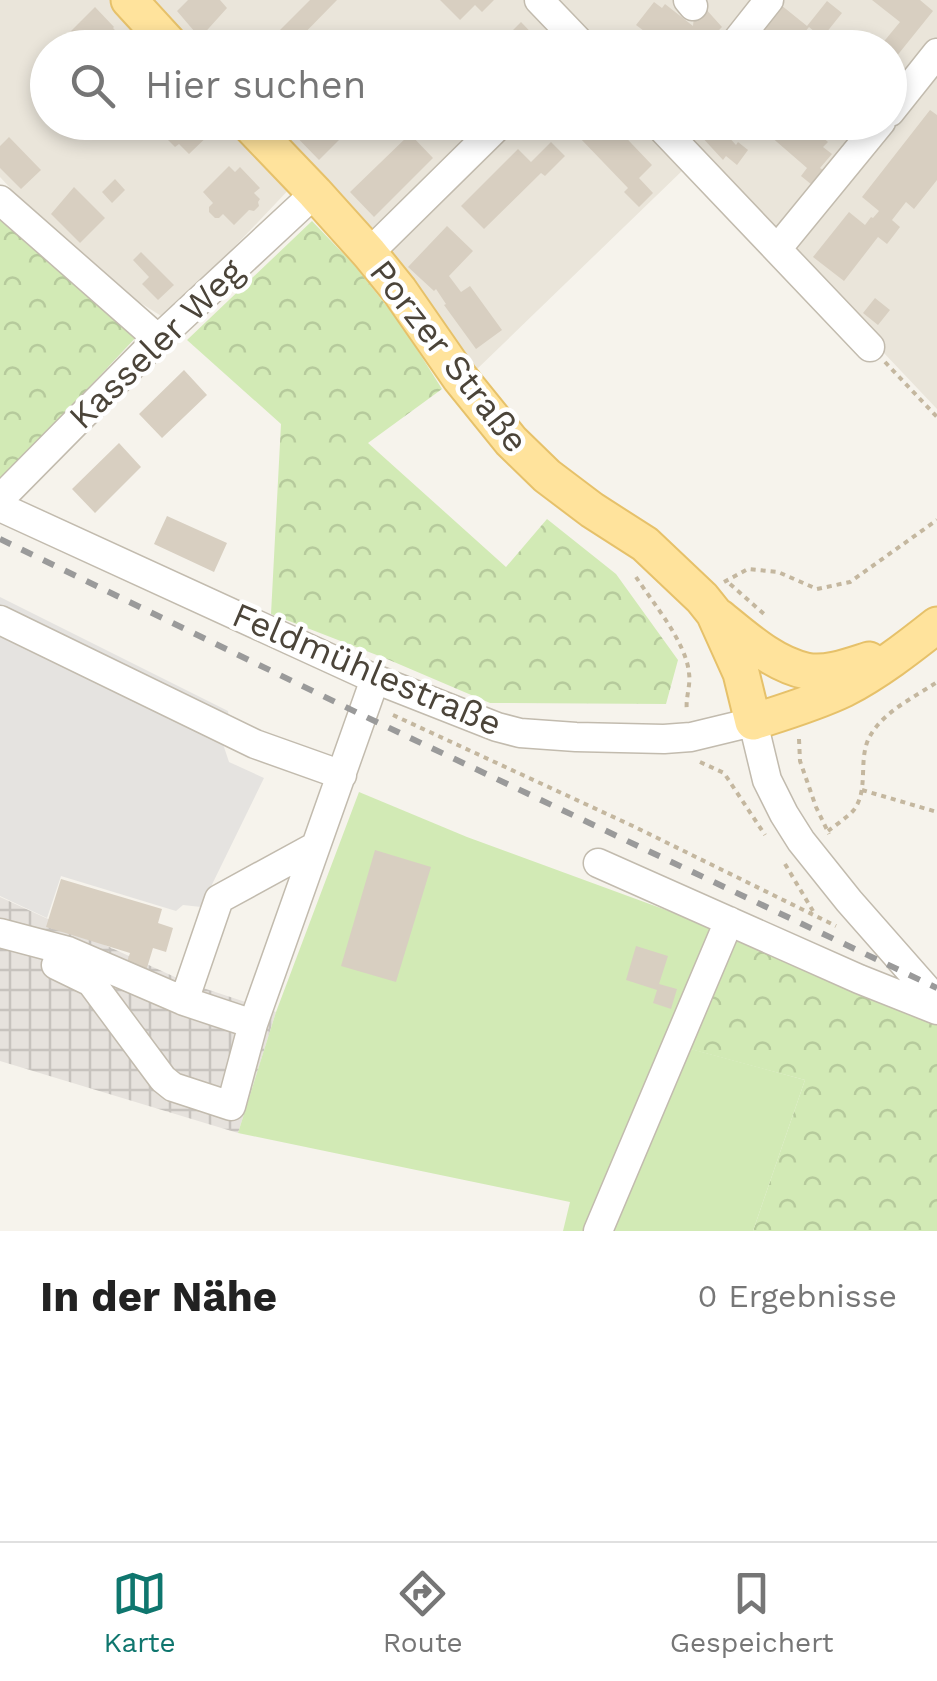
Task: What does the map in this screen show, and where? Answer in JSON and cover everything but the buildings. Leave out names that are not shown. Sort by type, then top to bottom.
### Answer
[{"type":"main road","points":[[129,0],[156,30]]},
{"type":"main road","name":"Porzer Straße","points":[[264,140],[399,290],[436,346],[511,441],[547,476],[646,544],[714,597],[741,673],[753,722]]},
{"type":"main road","points":[[714,597],[763,652],[808,672],[839,669],[925,635]]},
{"type":"main road","points":[[753,722],[844,688],[877,670],[925,635]]},
{"type":"street","points":[[539,0],[566,30]]},
{"type":"street","points":[[745,30],[769,0]]},
{"type":"street","points":[[907,91],[937,53]]},
{"type":"street","points":[[369,254],[484,140]]},
{"type":"street","points":[[677,140],[870,347]]},
{"type":"street","points":[[777,250],[866,140]]},
{"type":"street","name":"Kasseler Weg","points":[[0,499],[158,340],[315,193]]},
{"type":"street","points":[[0,200],[158,340]]},
{"type":"street","name":"Feldmühlestraße","points":[[0,507],[370,690],[498,727],[632,740],[692,737],[753,722]]},
{"type":"street","points":[[0,620],[254,744],[342,775]]},
{"type":"street","points":[[11,937],[91,982],[173,1088],[231,1106],[253,1024],[370,690]]},
{"type":"street","points":[[753,722],[767,780],[784,814],[849,901],[937,1001]]},
{"type":"street","points":[[184,1001],[219,899],[316,846]]},
{"type":"street","points":[[598,862],[937,1010]]},
{"type":"street","points":[[598,1231],[728,921]]},
{"type":"street","points":[[11,937],[68,950],[184,1001],[253,1024]]},
{"type":"path","points":[[870,347],[937,416]]},
{"type":"path","points":[[769,618],[714,597],[748,569],[778,572],[818,589],[850,582],[937,520]]},
{"type":"path","points":[[632,572],[684,652],[690,676],[685,699],[695,760],[724,773],[802,841],[836,847]]},
{"type":"path","points":[[802,841],[854,810],[862,790],[863,752],[876,726],[937,682]]},
{"type":"path","points":[[370,690],[602,812],[844,930]]},
{"type":"path","points":[[792,709],[800,747],[802,841],[815,915]]},
{"type":"path","points":[[862,790],[937,812]]},
{"type":"shaded area","points":[[0,0],[937,0],[937,409],[704,163],[684,169],[476,370],[397,263],[313,164],[166,319],[120,290],[44,224],[0,177]]},
{"type":"shaded area","points":[[0,597],[228,711],[230,725],[219,732],[229,762],[264,778],[201,907],[183,905],[176,911],[61,876],[47,918],[0,896]]},
{"type":"shaded area","points":[[0,897],[188,983],[276,1012],[238,1133],[0,1061]]},
{"type":"green space","points":[[0,211],[140,333],[0,482]]},
{"type":"green space","points":[[312,221],[354,265],[401,324],[442,389],[368,443],[506,567],[547,519],[616,574],[678,660],[666,704],[490,703],[271,614],[281,424],[187,340]]},
{"type":"green space","points":[[359,792],[467,837],[715,928],[680,1046],[805,1080],[753,1231],[563,1231],[570,1202],[238,1133],[276,1012]]},
{"type":"green space","points":[[715,928],[937,1024],[937,1231],[753,1231],[805,1080],[679,1046]]},
{"type":"railway","points":[[0,539],[937,988]]}]
